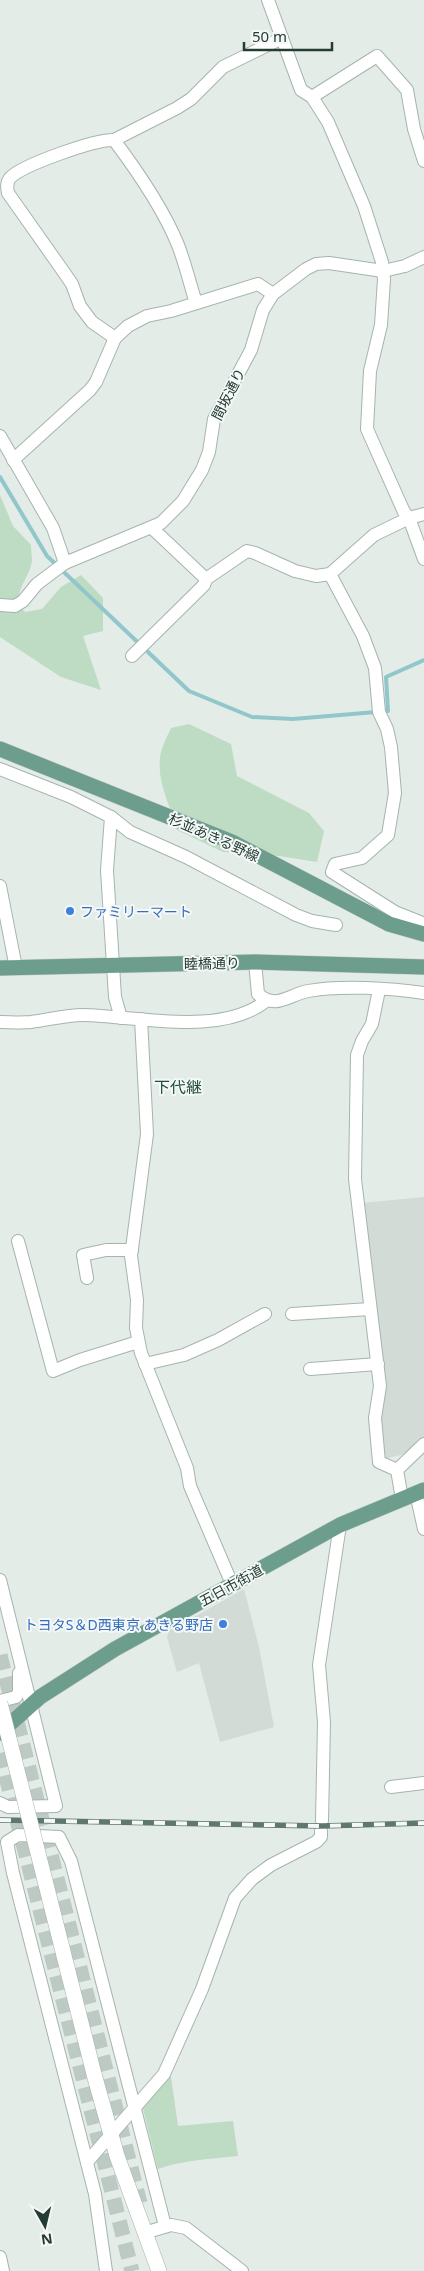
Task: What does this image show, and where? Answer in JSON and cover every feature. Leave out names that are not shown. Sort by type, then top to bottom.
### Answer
[{"type":"main road","name":"杉並あきる野線","points":[[0,749],[232,842],[389,924],[424,934]]},
{"type":"main road","name":"睦橋通り","points":[[0,968],[255,962],[424,967]]},
{"type":"main road","name":"五日市街道","points":[[2,1727],[81,1669],[340,1525],[414,1494]]},
{"type":"street","points":[[268,0],[300,90],[312,97],[328,122],[364,206],[383,271],[381,325],[370,371],[367,429],[404,512],[409,518],[424,559]]},
{"type":"street","points":[[114,338],[92,322],[80,306],[72,284],[8,193],[7,184],[18,173],[57,155],[104,140],[114,140],[177,108],[191,99],[223,67],[282,38]]},
{"type":"street","points":[[312,97],[378,56],[407,90],[414,129],[424,161]]},
{"type":"street","points":[[114,140],[128,158],[167,221],[178,246],[196,303]]},
{"type":"street","name":"間坂通り","points":[[0,605],[14,606],[22,601],[37,584],[65,563],[152,528],[167,518],[183,501],[202,470],[209,452],[214,419],[251,350],[263,310],[273,294],[316,264],[329,263],[383,271],[422,261]]},
{"type":"street","points":[[14,460],[90,390],[96,382],[114,338],[121,332],[147,316],[171,311],[258,284],[273,294]]},
{"type":"street","points":[[0,436],[53,528],[65,563]]},
{"type":"street","points":[[138,650],[204,585],[206,579],[250,551],[295,571],[316,576],[330,574],[374,535],[409,518],[424,514]]},
{"type":"street","points":[[152,528],[206,579]]},
{"type":"street","points":[[330,574],[362,636],[375,668],[379,712],[387,729],[391,746],[395,793],[388,835],[362,858],[335,864],[332,872],[396,912],[420,922],[424,928]]},
{"type":"street","points":[[0,769],[70,797],[111,817],[130,832],[186,856],[296,915],[312,921],[336,925]]},
{"type":"street","points":[[111,817],[106,870],[115,997],[122,1018]]},
{"type":"street","points":[[0,886],[16,968]]},
{"type":"street","points":[[255,962],[258,994],[266,1001],[276,1002],[306,992],[330,988],[424,994]]},
{"type":"street","points":[[379,990],[372,1024],[362,1041],[357,1055],[355,1179],[380,1386],[375,1418],[379,1462],[397,1470],[414,1494],[424,1529]]},
{"type":"street","points":[[0,1022],[30,1022],[83,1015],[141,1019],[215,1020],[238,1016],[266,1001]]},
{"type":"street","points":[[141,1019],[146,1134],[132,1250],[138,1342],[187,1468],[190,1486],[232,1584]]},
{"type":"street","points":[[18,1241],[53,1371],[80,1360],[138,1342]]},
{"type":"street","points":[[88,1278],[82,1255],[106,1250],[132,1250]]},
{"type":"street","points":[[292,1314],[370,1309]]},
{"type":"street","points":[[145,1364],[184,1355],[218,1340],[265,1314]]},
{"type":"street","points":[[310,1369],[378,1364]]},
{"type":"street","points":[[397,1470],[424,1444]]},
{"type":"street","points":[[87,2162],[110,2134],[155,2087],[173,2057],[202,1989],[235,1898],[252,1880],[271,1865],[321,1838],[324,1722],[319,1665],[340,1525]]},
{"type":"street","points":[[0,1580],[56,1806],[8,1808],[0,1803]]},
{"type":"street","points":[[20,1658],[16,1697],[0,1702],[110,2134],[159,2271]]},
{"type":"street","points":[[391,1787],[424,1783]]},
{"type":"street","points":[[106,2271],[95,2194],[7,1842],[18,1835],[58,1838],[71,1861],[165,2226]]},
{"type":"street","points":[[0,1876],[14,1873]]},
{"type":"street","points":[[144,2233],[171,2225],[186,2228],[242,2271]]},
{"type":"street","points":[[0,2257],[3,2271]]},
{"type":"shaded area","points":[[424,1197],[424,1438],[405,1454],[384,1459],[362,1203]]},
{"type":"shaded area","points":[[244,1589],[259,1647],[274,1727],[220,1742],[199,1663],[177,1672],[167,1637],[169,1631]]},
{"type":"green space","points":[[0,495],[13,526],[31,545],[32,561],[19,594],[20,606],[25,612],[42,609],[61,587],[81,575],[103,598],[103,631],[83,636],[101,690],[61,677],[0,637]]},
{"type":"green space","points":[[189,724],[231,744],[237,776],[309,813],[324,831],[317,862],[279,856],[223,852],[177,830],[162,786],[160,758],[171,728]]},
{"type":"green space","points":[[170,2070],[178,2126],[233,2121],[238,2156],[187,2162],[158,2169],[142,2105]]},
{"type":"waterway","points":[[0,477],[47,556],[189,691],[252,717],[293,719],[376,712]]},
{"type":"waterway","points":[[383,711],[388,711],[386,677],[424,660]]},
{"type":"tunnel","points":[[0,1655],[140,2203]]},
{"type":"tunnel","points":[[0,1753],[132,2271]]},
{"type":"railway","points":[[0,1820],[322,1826],[424,1823]]},
{"type":"place","name":"ファミリーマート","points":[[70,911]]},
{"type":"place","name":"トヨタS＆D西東京 あきる野店","points":[[223,1624]]},
{"type":"district","name":"下代継","points":[[178,1087]]}]
